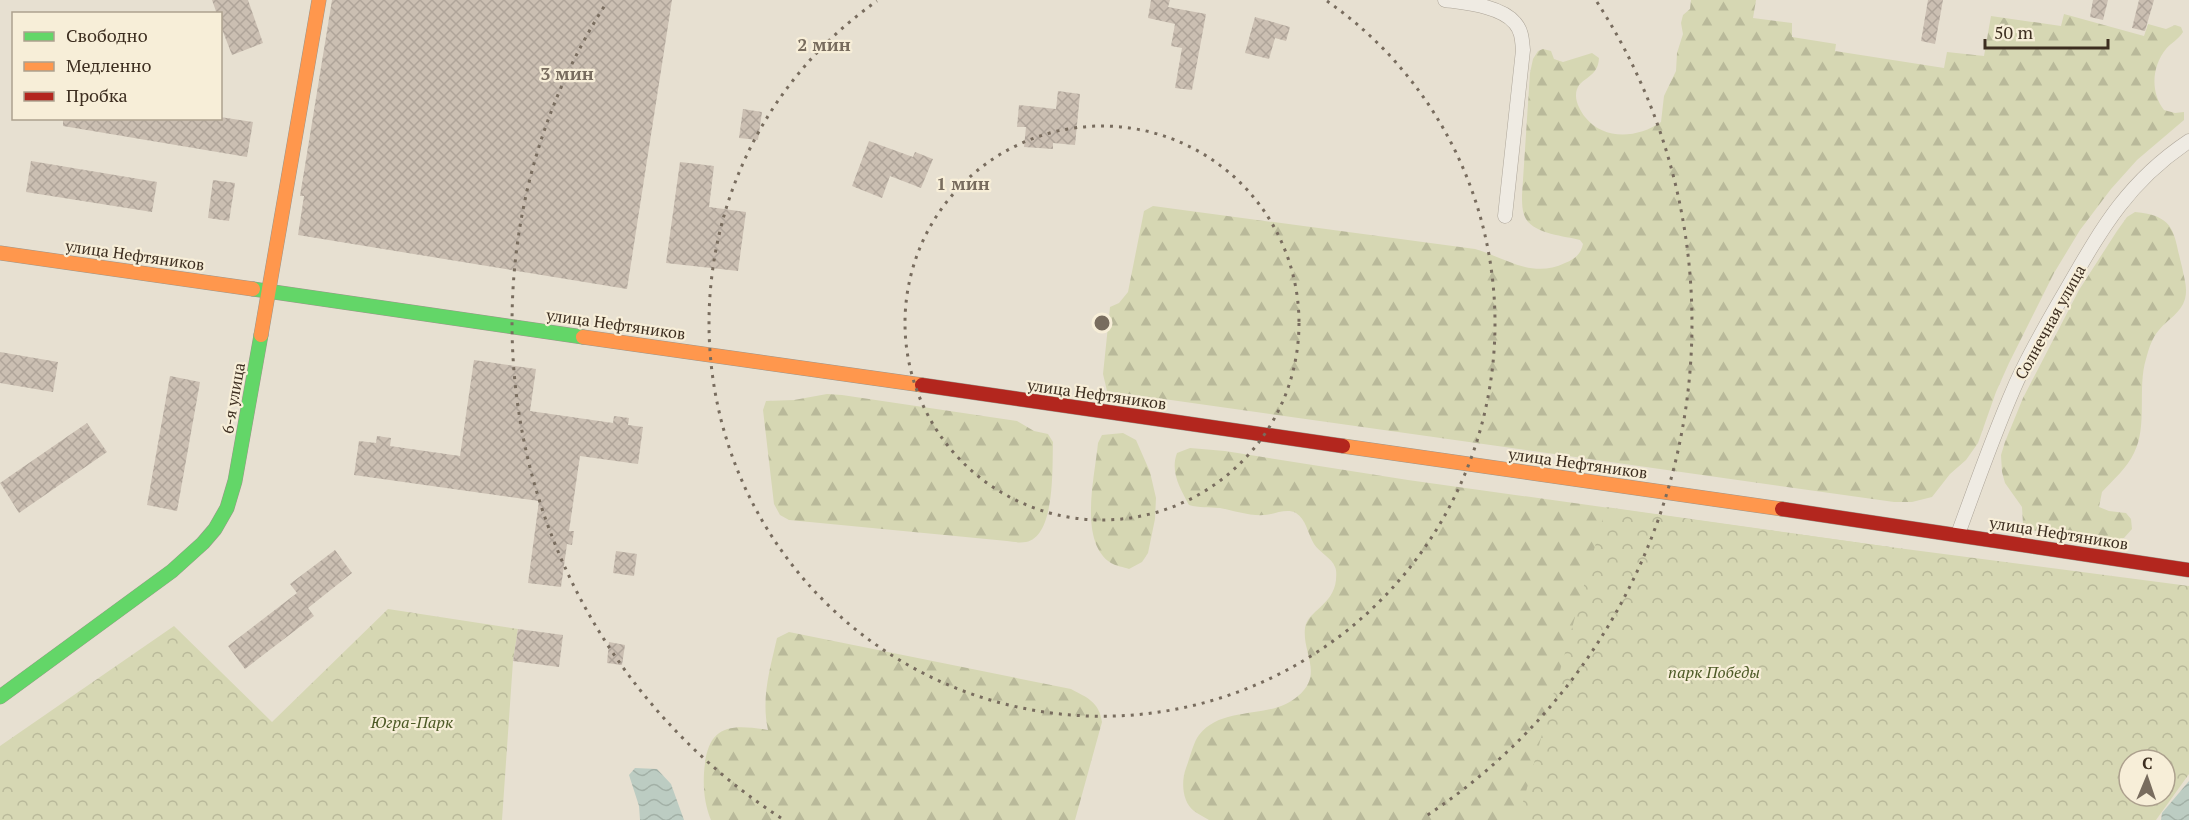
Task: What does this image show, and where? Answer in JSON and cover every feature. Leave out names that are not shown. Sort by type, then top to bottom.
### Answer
[{"type":"street","name":"6-я улица","points":[[0,696],[152,587],[191,555],[214,531],[224,515],[232,492],[319,0]]},
{"type":"street","points":[[1445,0],[1492,10],[1514,22],[1520,30],[1523,50],[1505,216]]},
{"type":"street","name":"Солнечная улица","points":[[1958,534],[2014,388],[2088,251],[2121,201],[2148,171],[2189,141]]},
{"type":"street","name":"улица Нефтяников","points":[[0,253],[1958,534],[2189,570]]},
{"type":"green space","points":[[1691,0],[1756,0],[1753,18],[1792,23],[1792,37],[1836,44],[1835,51],[1944,68],[1947,52],[1984,56],[1991,16],[2061,26],[2064,14],[2144,36],[2148,24],[2166,29],[2175,25],[2181,27],[2183,32],[2161,56],[2154,79],[2156,95],[2164,110],[2175,113],[2184,112],[2184,120],[2137,160],[2111,189],[2080,230],[2054,273],[2009,363],[1978,443],[1966,460],[1950,474],[1932,497],[1912,502],[1894,502],[1107,391],[1103,374],[1110,307],[1119,303],[1128,292],[1144,211],[1153,206],[1475,249],[1530,268],[1553,267],[1575,258],[1582,248],[1583,244],[1580,240],[1551,234],[1536,228],[1526,219],[1523,210],[1530,73],[1533,59],[1538,51],[1543,49],[1551,51],[1554,59],[1563,62],[1592,53],[1599,58],[1598,65],[1577,90],[1576,99],[1582,113],[1593,125],[1611,133],[1632,134],[1642,131],[1661,122],[1664,96],[1676,71],[1677,53],[1683,34],[1681,23],[1683,15],[1690,9]]},
{"type":"green space","points":[[2135,212],[2159,218],[2171,228],[2177,245],[2186,291],[2181,308],[2157,333],[2148,351],[2143,370],[2141,431],[2134,453],[2124,469],[2102,492],[2099,507],[2126,513],[2131,519],[2132,529],[2124,538],[2105,541],[2031,530],[2023,524],[2022,507],[2005,483],[2001,455],[2005,442],[2023,398],[2079,290],[2127,217]]},
{"type":"green space","points":[[827,394],[1017,421],[1034,431],[1048,434],[1053,442],[1052,483],[1043,527],[1036,537],[1026,542],[1019,542],[789,520],[780,515],[774,504],[763,410],[766,401],[794,400]]},
{"type":"green space","points":[[1123,433],[1136,440],[1150,472],[1156,498],[1155,519],[1148,553],[1142,562],[1129,569],[1111,563],[1101,553],[1095,540],[1091,508],[1098,443],[1102,435]]},
{"type":"green space","points":[[1190,448],[1225,451],[1408,480],[1890,547],[1817,820],[1209,820],[1190,807],[1183,785],[1184,773],[1197,738],[1209,725],[1221,719],[1287,704],[1306,688],[1311,671],[1305,628],[1307,622],[1326,602],[1334,589],[1336,569],[1314,544],[1305,523],[1296,513],[1285,511],[1253,515],[1220,508],[1189,505],[1177,480],[1175,460],[1177,453]]},
{"type":"green space","name":"парк Победы","points":[[1606,507],[2189,586],[2189,774],[2177,791],[2177,748],[2117,748],[2117,808],[2165,808],[2156,820],[1518,820]]},
{"type":"green space","name":"Югра-Парк","points":[[388,609],[518,629],[513,661],[502,820],[0,820],[0,746],[174,626],[272,722]]},
{"type":"green space","points":[[789,632],[1071,689],[1087,698],[1095,705],[1102,722],[1075,820],[711,820],[704,785],[709,746],[714,737],[730,728],[768,730],[765,706],[767,684],[777,638]]},
{"type":"water","points":[[635,768],[657,769],[671,784],[684,820],[640,820],[639,806],[629,775]]},
{"type":"water","points":[[2189,781],[2189,820],[2161,820],[2162,813],[2166,808],[2177,808],[2177,795]]},
{"type":"building","points":[[212,0],[248,0],[263,43],[232,55],[222,29],[222,12],[216,12]]},
{"type":"building","points":[[332,0],[672,0],[627,289],[298,235],[304,196],[300,196]]},
{"type":"building","points":[[1151,0],[1170,0],[1168,7],[1206,14],[1192,90],[1175,88],[1182,48],[1171,46],[1175,24],[1148,18]]},
{"type":"building","points":[[1928,0],[1943,0],[1935,44],[1921,41]]},
{"type":"building","points":[[2093,0],[2108,0],[2103,20],[2090,17]]},
{"type":"building","points":[[2139,0],[2154,0],[2145,31],[2132,28]]},
{"type":"building","points":[[1255,17],[1290,27],[1286,41],[1275,38],[1269,59],[1245,53]]},
{"type":"building","points":[[1058,91],[1080,94],[1075,145],[1053,143],[1053,149],[1024,147],[1026,127],[1017,127],[1019,105],[1056,109]]},
{"type":"building","points":[[743,109],[762,112],[758,140],[739,138]]},
{"type":"building","points":[[222,117],[253,122],[247,157],[63,126],[63,120],[222,120]]},
{"type":"building","points":[[869,141],[913,157],[915,152],[933,159],[921,188],[890,176],[882,198],[852,186]]},
{"type":"building","points":[[31,161],[157,182],[152,212],[26,192]]},
{"type":"building","points":[[680,162],[714,166],[709,207],[746,212],[738,271],[666,263]]},
{"type":"building","points":[[213,180],[235,183],[229,221],[208,218]]},
{"type":"building","points":[[0,352],[58,362],[53,392],[0,383]]},
{"type":"building","points":[[474,360],[536,369],[530,411],[613,423],[614,416],[629,418],[628,425],[643,427],[638,464],[580,456],[569,531],[574,531],[572,545],[567,544],[561,587],[528,583],[539,501],[354,475],[359,441],[376,443],[377,436],[391,438],[390,446],[460,456]]},
{"type":"building","points":[[170,376],[200,382],[177,511],[147,505]]},
{"type":"building","points":[[87,423],[107,452],[19,513],[0,483]]},
{"type":"building","points":[[335,550],[352,573],[308,608],[314,616],[245,669],[228,646],[297,593],[290,584]]},
{"type":"building","points":[[616,551],[637,554],[634,576],[613,573]]},
{"type":"building","points":[[518,629],[563,635],[559,667],[513,661]]},
{"type":"building","points":[[609,642],[625,645],[622,665],[607,663]]},
{"type":"traffic: fast","points":[[253,289],[583,337]]},
{"type":"traffic: fast","points":[[0,697],[172,571],[215,529],[227,508],[235,481],[261,335]]},
{"type":"traffic: slow","points":[[261,335],[319,0]]},
{"type":"traffic: slow","points":[[0,253],[253,289]]},
{"type":"traffic: slow","points":[[583,337],[922,385]]},
{"type":"traffic: slow","points":[[1343,446],[1782,509]]},
{"type":"traffic: jam","points":[[922,385],[1343,446]]},
{"type":"traffic: jam","points":[[1782,509],[2189,570]]}]
